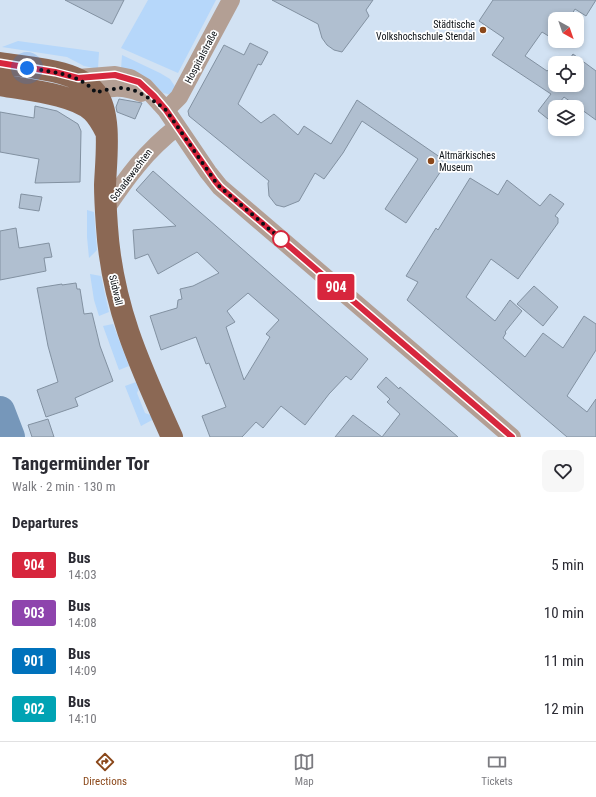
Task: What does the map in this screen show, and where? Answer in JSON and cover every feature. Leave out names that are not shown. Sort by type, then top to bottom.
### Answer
[{"type":"main road","points":[[0,63],[55,72],[78,78],[86,83],[96,93]]},
{"type":"main road","points":[[0,86],[72,99],[91,111],[97,117],[106,133]]},
{"type":"main road","name":"Südwall","points":[[96,93],[104,110],[106,133],[105,210],[110,264],[121,313],[142,369],[172,437]]},
{"type":"street","name":"Hospitalstraße","points":[[166,110],[179,97],[231,0]]},
{"type":"street","points":[[78,78],[115,75],[130,78],[145,87],[166,110],[220,187],[512,437]]},
{"type":"street","points":[[72,99],[85,98],[112,88],[122,88],[133,90],[149,98],[166,110]]},
{"type":"street","name":"Schadewachten","points":[[105,210],[126,179],[152,147],[177,127]]},
{"type":"shaded area","points":[[148,0],[216,0],[178,73],[121,48]]},
{"type":"shaded area","points":[[18,41],[99,52],[98,69],[84,66],[67,57],[2,47]]},
{"type":"shaded area","points":[[122,55],[170,79],[176,88],[172,95],[163,93],[151,81],[121,69]]},
{"type":"shaded area","points":[[87,210],[94,212],[97,250],[89,258],[87,237]]},
{"type":"shaded area","points":[[90,274],[101,276],[109,312],[99,316],[94,300]]},
{"type":"shaded area","points":[[113,324],[129,366],[119,370],[103,326]]},
{"type":"shaded area","points":[[136,382],[139,388],[137,393],[145,413],[153,416],[154,419],[141,426],[125,386]]},
{"type":"building","points":[[65,0],[124,0],[112,24]]},
{"type":"building","points":[[272,0],[373,0],[366,10],[369,16],[342,52],[334,50],[327,45],[322,38],[318,24]]},
{"type":"building","points":[[493,0],[596,0],[586,16],[584,15],[584,12],[580,12],[575,9],[573,12],[548,12],[548,36],[542,32],[525,56],[548,70],[548,92],[584,92],[584,62],[596,71],[596,120],[584,111],[584,100],[568,100],[564,97],[562,100],[548,100],[548,119],[538,111],[551,94],[492,55],[504,38],[479,21]]},
{"type":"building","points":[[250,43],[268,52],[261,65],[258,64],[238,104],[261,123],[274,114],[298,135],[304,126],[331,144],[357,100],[447,162],[406,223],[385,209],[418,159],[362,121],[343,153],[324,179],[315,173],[299,201],[284,207],[276,205],[269,196],[269,181],[189,116],[188,111],[224,45],[244,55]]},
{"type":"building","points":[[119,99],[142,103],[135,119],[117,112],[116,107]]},
{"type":"building","points":[[35,106],[57,111],[78,124],[81,131],[80,182],[35,183],[39,159],[0,152],[0,112],[34,118]]},
{"type":"building","points":[[153,171],[368,359],[351,380],[346,376],[329,394],[305,425],[281,406],[263,428],[256,422],[242,437],[210,437],[202,416],[226,407],[209,363],[206,364],[196,337],[161,350],[150,316],[177,308],[178,300],[182,299],[180,289],[193,286],[219,273],[197,252],[158,274],[148,254],[135,259],[133,230],[176,226],[136,190]],"holes":[[[248,293],[279,320],[266,334],[270,337],[244,380],[226,327],[235,322],[227,311]]]},
{"type":"building","points":[[470,178],[498,195],[507,180],[540,206],[550,194],[564,204],[555,216],[558,218],[558,223],[518,279],[491,259],[466,297],[495,321],[510,300],[522,311],[505,332],[506,333],[503,338],[525,357],[543,333],[563,348],[584,316],[596,324],[596,350],[567,396],[587,412],[596,399],[596,437],[567,437],[407,300],[418,282],[406,276],[436,228],[438,230]]},
{"type":"building","points":[[21,194],[42,197],[39,211],[19,208]]},
{"type":"building","points":[[16,228],[19,248],[49,243],[52,257],[44,258],[46,271],[0,280],[0,231]]},
{"type":"building","points":[[76,283],[77,289],[80,289],[84,314],[92,313],[100,346],[113,381],[75,398],[78,406],[46,417],[37,390],[58,382],[48,346],[37,288]]},
{"type":"building","points":[[534,286],[558,307],[543,326],[517,304]]},
{"type":"building","points":[[386,377],[399,389],[400,387],[458,437],[382,437],[400,414],[387,402],[390,399],[377,387]]},
{"type":"building","points":[[353,415],[382,437],[335,437]]},
{"type":"building","points":[[48,419],[54,437],[32,437],[28,425]]},
{"type":"waterway","points":[[0,411],[10,437]]},
{"type":"bus line","name":"904","points":[[0,63],[55,72],[78,78],[115,75],[130,78],[139,82],[166,110],[220,187],[512,437]]},
{"type":"place","name":"Städtische Volkshochschule Stendal","points":[[483,30]]},
{"type":"place","name":"Altmärkisches Museum","points":[[431,161]]},
{"type":"route","points":[[27,68],[55,72],[78,78],[86,83],[96,93],[112,88],[122,88],[133,90],[149,98],[166,110],[220,187],[281,239]]}]
